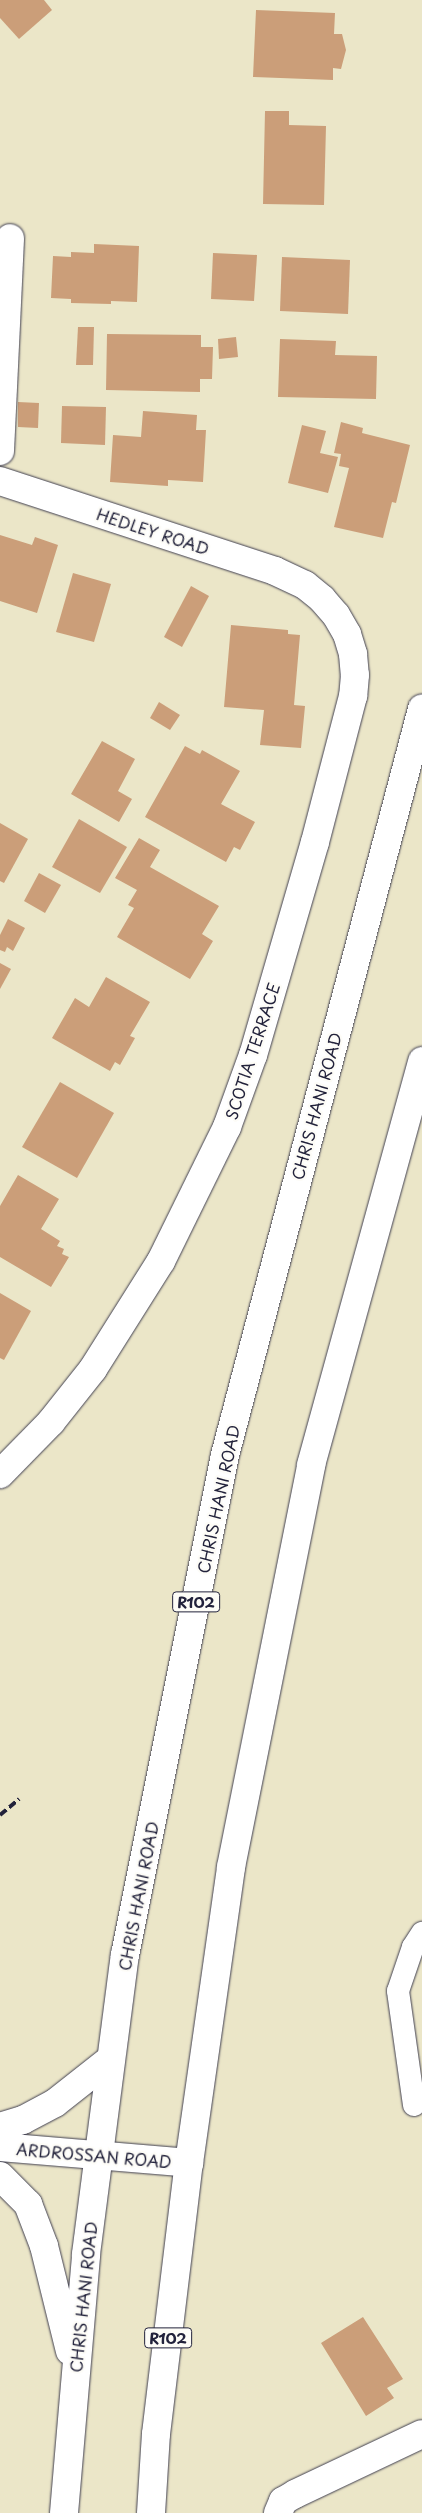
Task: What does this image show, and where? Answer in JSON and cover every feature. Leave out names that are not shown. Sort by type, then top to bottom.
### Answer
[{"type":"main road","points":[[0,450],[10,238]]},
{"type":"main road","name":"HEDLEY ROAD","points":[[0,481],[275,571],[305,585]]},
{"type":"main road","name":"SCOTIA TERRACE","points":[[0,1474],[51,1422],[93,1369],[161,1260],[227,1127],[253,1054],[315,842],[353,696],[355,676],[353,654],[347,634],[336,615],[322,599],[305,585]]},
{"type":"main road","name":"CHRIS HANI ROAD","points":[[64,2513],[75,2372],[99,2155],[125,1955],[225,1455],[422,709]]},
{"type":"main road","name":"R102","points":[[151,2513],[156,2434],[189,2162],[231,1868],[311,1465],[422,1061]]},
{"type":"main road","points":[[0,2127],[22,2120],[55,2103],[111,2058]]},
{"type":"main road","name":"ARDROSSAN ROAD","points":[[0,2147],[189,2162]]},
{"type":"main road","points":[[0,2176],[28,2204],[44,2246],[75,2372]]},
{"type":"main road","points":[[278,2513],[283,2500],[422,2434]]},
{"type":"lane","points":[[414,2105],[398,1991],[413,1946],[422,1934]]},
{"type":"building","points":[[0,0],[44,0],[52,10],[19,39],[0,18]]},
{"type":"building","points":[[256,10],[335,13],[334,34],[342,34],[346,50],[341,69],[333,68],[333,80],[253,77]]},
{"type":"building","points":[[265,111],[289,111],[289,125],[326,126],[324,205],[263,204]]},
{"type":"building","points":[[94,244],[139,246],[137,302],[111,301],[111,304],[71,303],[71,299],[51,298],[53,256],[71,257],[71,252],[94,253]]},
{"type":"building","points":[[213,253],[257,255],[254,301],[211,299]]},
{"type":"building","points":[[282,257],[350,260],[348,314],[280,311]]},
{"type":"building","points":[[78,327],[94,327],[93,365],[76,365]]},
{"type":"building","points":[[107,334],[201,335],[201,347],[213,347],[212,379],[200,379],[200,392],[106,390]]},
{"type":"building","points":[[236,337],[238,357],[219,359],[218,339]]},
{"type":"building","points":[[280,339],[336,341],[335,355],[377,356],[376,399],[278,397]]},
{"type":"building","points":[[18,402],[39,403],[38,428],[18,427]]},
{"type":"building","points":[[62,406],[106,407],[105,445],[61,443]]},
{"type":"building","points":[[143,411],[197,415],[196,430],[206,430],[203,482],[168,480],[168,486],[110,482],[113,435],[141,437]]},
{"type":"building","points":[[341,422],[363,428],[362,433],[410,445],[396,503],[392,502],[383,538],[334,527],[349,468],[339,466],[341,454],[334,453]]},
{"type":"building","points":[[302,425],[326,431],[320,453],[338,457],[328,493],[288,483]]},
{"type":"building","points":[[0,535],[32,545],[35,537],[58,545],[37,613],[0,601]]},
{"type":"building","points":[[73,573],[111,584],[94,642],[56,632]]},
{"type":"building","points":[[191,586],[209,596],[182,647],[164,637]]},
{"type":"building","points":[[231,625],[288,630],[288,634],[300,635],[294,705],[305,706],[301,748],[260,745],[264,710],[224,707]]},
{"type":"building","points":[[159,702],[180,715],[170,730],[150,718]]},
{"type":"building","points":[[102,741],[135,759],[118,791],[132,799],[119,822],[71,794]]},
{"type":"building","points":[[185,746],[200,754],[202,750],[240,771],[221,804],[255,822],[240,850],[234,847],[226,862],[145,817]]},
{"type":"building","points":[[79,819],[127,847],[100,893],[52,867]]},
{"type":"building","points":[[0,823],[28,839],[4,883],[0,881]]},
{"type":"building","points":[[139,838],[160,850],[150,867],[219,906],[202,934],[213,941],[190,979],[117,937],[134,908],[128,905],[137,890],[115,878]]},
{"type":"building","points":[[39,873],[61,885],[45,913],[24,901]]},
{"type":"building","points":[[8,919],[25,928],[13,951],[7,947],[5,952],[0,950],[0,935]]},
{"type":"building","points":[[0,963],[11,969],[0,989]]},
{"type":"building","points":[[106,977],[150,1002],[130,1036],[135,1038],[120,1065],[115,1062],[110,1071],[52,1038],[75,998],[89,1007]]},
{"type":"building","points":[[60,1082],[114,1113],[77,1178],[22,1147]]},
{"type":"building","points":[[18,1175],[59,1199],[41,1229],[60,1241],[57,1246],[64,1249],[62,1254],[69,1257],[51,1287],[0,1257],[0,1206]]},
{"type":"building","points":[[0,1293],[31,1311],[4,1360],[0,1358]]},
{"type":"building","points":[[363,2317],[403,2379],[387,2388],[394,2398],[366,2416],[321,2343]]},
{"type":"railway","points":[[0,1815],[19,1799]]}]
